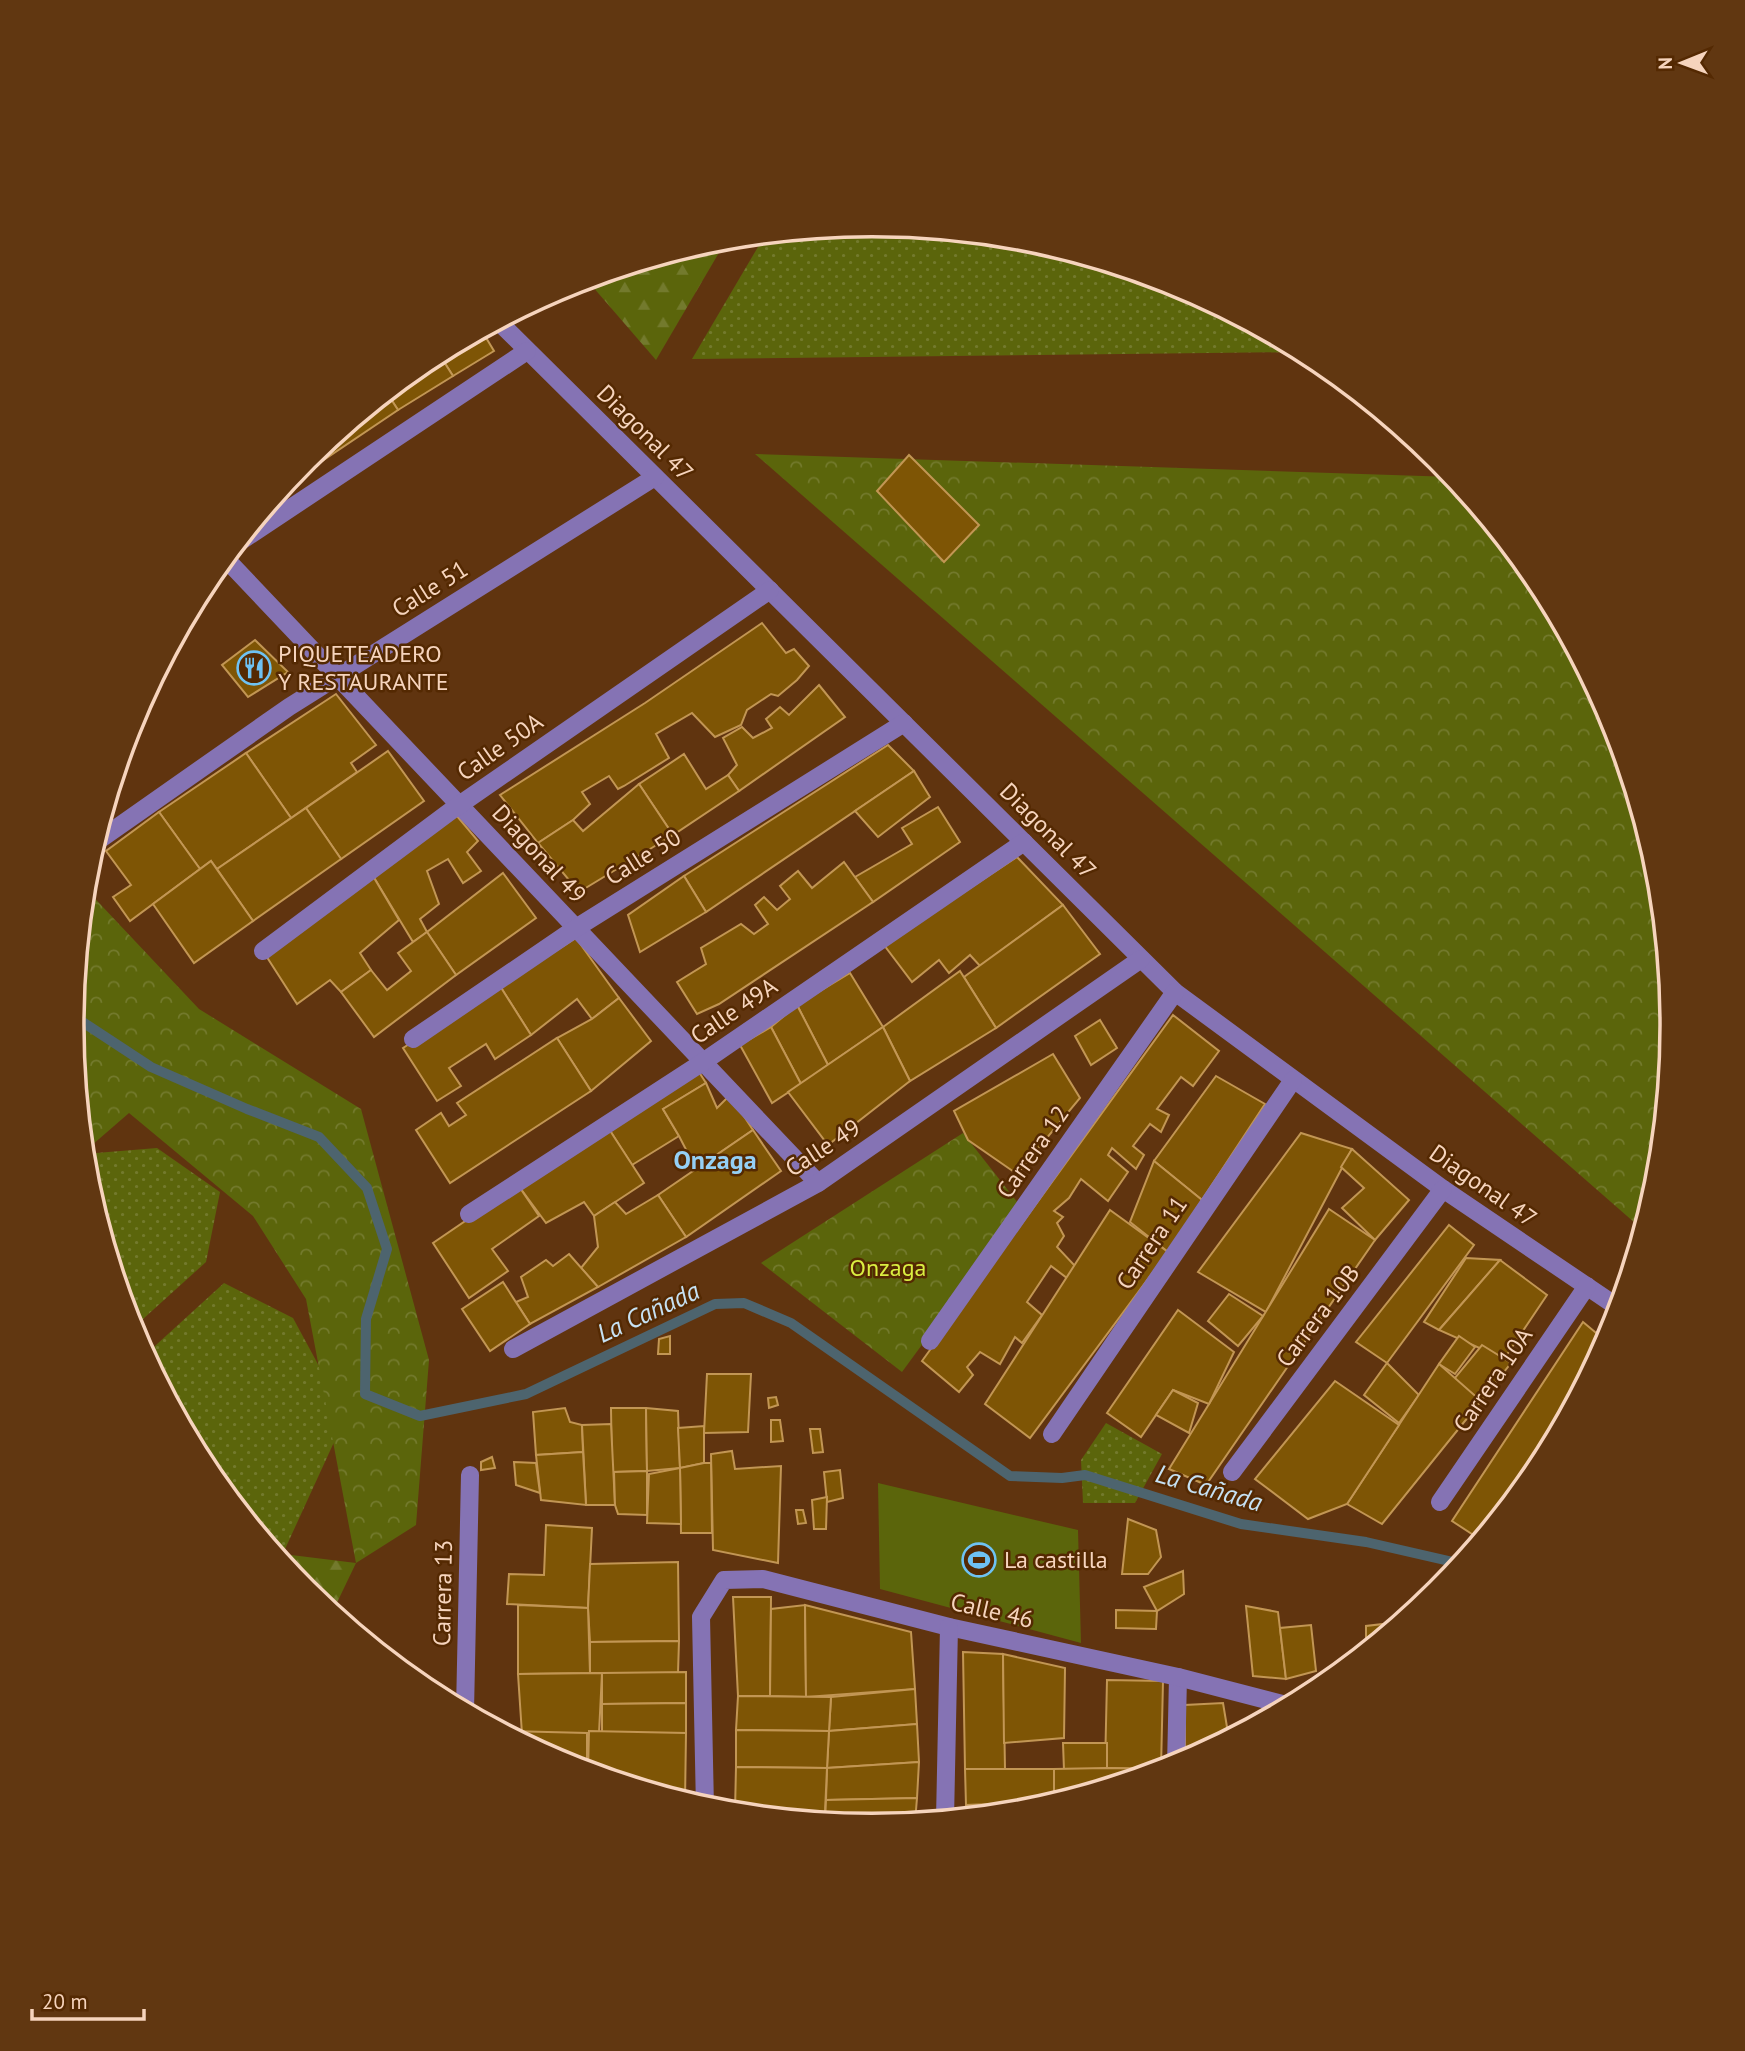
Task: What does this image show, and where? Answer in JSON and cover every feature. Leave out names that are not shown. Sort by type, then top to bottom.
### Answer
[{"type":"street","name":"Diagonal 47","points":[[505,328],[1175,992],[1443,1189],[1610,1302]]},
{"type":"street","points":[[262,527],[527,351]]},
{"type":"street","name":"Calle 51","points":[[108,834],[289,707],[655,477]]},
{"type":"street","name":"Diagonal 49","points":[[232,566],[818,1183]]},
{"type":"street","name":"Calle 50A","points":[[263,951],[460,805],[770,590]]},
{"type":"street","name":"Calle 50","points":[[413,1039],[576,928],[904,723]]},
{"type":"street","name":"Calle 49A","points":[[469,1214],[703,1062],[1024,842]]},
{"type":"street","name":"Calle 49","points":[[513,1349],[818,1183],[1141,959]]},
{"type":"street","name":"Carrera 12","points":[[930,1341],[1175,992]]},
{"type":"street","name":"Carrera 11","points":[[1052,1434],[1293,1080]]},
{"type":"street","name":"Carrera 10B","points":[[1232,1472],[1443,1189]]},
{"type":"street","name":"Carrera 10A","points":[[1440,1502],[1587,1286]]},
{"type":"street","name":"Carrera 13","points":[[465,1700],[470,1475]]},
{"type":"street","name":"Calle 46","points":[[705,1796],[701,1617],[724,1580],[764,1579],[949,1627],[1178,1677],[1276,1702]]},
{"type":"street","points":[[945,1810],[949,1627]]},
{"type":"street","points":[[1176,1753],[1178,1677]]},
{"type":"green space","points":[[872,237],[975,244],[1077,264],[1174,297],[1221,318],[1282,352],[692,359],[759,246]]},
{"type":"green space","points":[[719,252],[656,360],[594,288],[668,264]]},
{"type":"green space","points":[[755,454],[1438,477],[1498,545],[1555,631],[1601,724],[1634,821],[1654,923],[1661,1025],[1654,1128],[1636,1223]]},
{"type":"green space","points":[[95,898],[199,1009],[361,1109],[429,1360],[416,1525],[356,1563],[306,1299],[253,1216],[129,1113],[93,1144],[86,1077],[84,1025],[86,974]]},
{"type":"green space","name":"Onzaga","points":[[963,1133],[1022,1208],[902,1372],[761,1263]]},
{"type":"green space","points":[[157,1148],[220,1192],[206,1262],[142,1320],[111,1230],[95,1153]]},
{"type":"green space","points":[[224,1283],[293,1318],[346,1416],[285,1550],[247,1506],[217,1464],[190,1420],[153,1348]]},
{"type":"green space","points":[[1106,1423],[1162,1454],[1135,1503],[1083,1503],[1081,1460]]},
{"type":"green space","name":"La castilla","points":[[878,1483],[1078,1530],[1081,1643],[880,1589]]},
{"type":"green space","points":[[289,1555],[356,1563],[337,1603]]},
{"type":"building","points":[[486,338],[494,351],[453,376],[445,363]]},
{"type":"building","points":[[445,363],[453,376],[398,410],[392,400]]},
{"type":"building","points":[[392,400],[398,410],[324,460]]},
{"type":"building","points":[[909,455],[979,525],[944,562],[877,491]]},
{"type":"building","points":[[762,623],[786,653],[794,649],[809,666],[797,680],[778,696],[771,694],[747,710],[741,725],[715,737],[692,713],[656,734],[669,758],[618,789],[609,776],[582,792],[590,804],[573,820],[538,843],[500,795],[645,703]]},
{"type":"building","name":"PIQUETEADERO Y RESTAURANTE","points":[[255,640],[288,672],[248,697],[222,665]]},
{"type":"building","points":[[819,685],[845,717],[739,791],[728,775],[737,765],[723,738],[742,727],[753,738],[772,728],[766,719],[780,707],[789,715]]},
{"type":"building","points":[[336,694],[376,745],[351,763],[357,772],[291,818],[246,753]]},
{"type":"building","points":[[888,745],[914,771],[706,912],[684,876]]},
{"type":"building","points":[[388,751],[424,801],[341,859],[306,808]]},
{"type":"building","points":[[246,753],[291,818],[217,869],[211,861],[200,869],[159,812]]},
{"type":"building","points":[[684,754],[706,789],[728,775],[739,791],[673,835],[639,784]]},
{"type":"building","points":[[914,771],[930,797],[878,837],[855,811]]},
{"type":"building","points":[[639,784],[673,835],[579,892],[538,843],[573,820],[583,831]]},
{"type":"building","points":[[938,807],[960,842],[873,902],[855,877],[912,844],[902,828]]},
{"type":"building","points":[[306,808],[341,859],[253,921],[217,869]]},
{"type":"building","points":[[452,810],[478,841],[467,852],[481,871],[463,883],[448,859],[427,871],[439,904],[420,919],[427,932],[413,942],[370,871]]},
{"type":"building","points":[[159,812],[200,869],[130,921],[113,897],[131,885],[106,851]]},
{"type":"building","points":[[1017,857],[1063,905],[980,966],[970,955],[949,973],[939,960],[912,982],[884,945]]},
{"type":"building","points":[[211,861],[253,921],[194,963],[153,904]]},
{"type":"building","points":[[844,862],[873,902],[719,1004],[697,1014],[677,982],[706,964],[701,948],[741,924],[754,934],[768,924],[755,905],[764,897],[777,910],[790,899],[780,886],[798,871],[812,888]]},
{"type":"building","points":[[370,871],[399,920],[360,953],[371,970],[341,992],[330,980],[297,1004],[263,951]]},
{"type":"building","points":[[503,873],[536,918],[456,975],[427,932]]},
{"type":"building","points":[[684,876],[706,912],[640,952],[628,915]]},
{"type":"building","points":[[1063,905],[1100,954],[996,1028],[964,977]]},
{"type":"building","points":[[427,932],[456,975],[374,1037],[341,992],[371,970],[387,990],[411,971],[398,953]]},
{"type":"building","points":[[576,938],[619,998],[592,1019],[577,999],[531,1035],[500,986]]},
{"type":"building","points":[[960,971],[996,1028],[910,1081],[883,1027]]},
{"type":"building","points":[[850,973],[883,1027],[828,1065],[797,1005]]},
{"type":"building","points":[[500,986],[531,1035],[495,1059],[486,1044],[449,1068],[461,1086],[437,1101],[403,1048]]},
{"type":"building","points":[[619,998],[651,1041],[591,1091],[557,1038],[592,1019]]},
{"type":"building","points":[[797,1005],[828,1065],[801,1084],[771,1027]]},
{"type":"building","points":[[1173,1015],[1219,1051],[1193,1086],[1181,1077],[1157,1109],[1169,1115],[1161,1132],[1150,1124],[1133,1146],[1144,1155],[1136,1169],[1112,1148],[1108,1155],[1128,1172],[1108,1201],[1081,1179],[1069,1198],[1054,1211],[1063,1217],[1057,1223],[1064,1236],[1057,1247],[1076,1267],[1067,1278],[1051,1266],[1027,1302],[1042,1315],[1022,1343],[1015,1337],[1000,1364],[980,1352],[967,1367],[973,1375],[959,1392],[922,1361]]},
{"type":"building","points":[[1100,1020],[1117,1048],[1091,1065],[1075,1036]]},
{"type":"building","points":[[771,1027],[801,1084],[772,1103],[740,1045]]},
{"type":"building","points":[[883,1027],[910,1081],[828,1145],[788,1092]]},
{"type":"building","points":[[557,1038],[591,1091],[450,1183],[416,1130],[441,1113],[449,1126],[466,1115],[457,1103]]},
{"type":"building","points":[[1053,1054],[1080,1098],[1017,1174],[968,1140],[954,1111]]},
{"type":"building","points":[[697,1069],[706,1083],[663,1109],[679,1136],[632,1165],[607,1126]]},
{"type":"building","points":[[1216,1076],[1265,1104],[1202,1200],[1154,1161]]},
{"type":"building","points":[[706,1083],[717,1108],[730,1095],[753,1130],[696,1169],[663,1109]]},
{"type":"building","points":[[607,1126],[644,1183],[594,1216],[584,1202],[546,1223],[518,1185]]},
{"type":"building","points":[[753,1130],[781,1171],[686,1237],[658,1195]]},
{"type":"building","points":[[1301,1133],[1352,1149],[1266,1312],[1198,1272]]},
{"type":"building","points":[[1352,1149],[1409,1200],[1375,1240],[1342,1208],[1364,1188],[1341,1167]]},
{"type":"building","points":[[1154,1161],[1202,1200],[1168,1252],[1130,1222]]},
{"type":"building","points":[[518,1185],[539,1216],[492,1249],[508,1271],[469,1298],[433,1243]]},
{"type":"building","points":[[658,1195],[686,1237],[598,1287],[581,1268],[598,1247],[594,1216],[615,1202],[626,1214]]},
{"type":"building","points":[[1329,1209],[1375,1240],[1206,1485],[1169,1469]]},
{"type":"building","points":[[1110,1210],[1168,1252],[1030,1438],[985,1404]]},
{"type":"building","points":[[1449,1225],[1474,1245],[1387,1363],[1356,1342]]},
{"type":"building","points":[[569,1254],[598,1287],[530,1324],[516,1302],[528,1297],[521,1277],[546,1260],[553,1266]]},
{"type":"building","points":[[1466,1258],[1500,1260],[1439,1330],[1424,1322]]},
{"type":"building","points":[[1500,1260],[1547,1295],[1504,1359],[1439,1330]]},
{"type":"building","points":[[503,1282],[530,1324],[490,1351],[462,1309]]},
{"type":"building","points":[[1229,1294],[1263,1316],[1238,1346],[1208,1321]]},
{"type":"building","points":[[1178,1310],[1234,1352],[1209,1404],[1173,1390],[1141,1437],[1107,1413]]},
{"type":"building","points":[[1583,1322],[1598,1334],[1580,1374],[1528,1464],[1473,1535],[1452,1521]]},
{"type":"building","points":[[670,1336],[670,1354],[658,1354],[659,1339]]},
{"type":"building","points":[[1459,1336],[1475,1347],[1455,1374],[1439,1364]]},
{"type":"building","points":[[1482,1345],[1511,1363],[1481,1401],[1454,1379]]},
{"type":"building","points":[[1387,1363],[1419,1395],[1399,1423],[1364,1395]]},
{"type":"building","points":[[1439,1364],[1481,1401],[1382,1524],[1347,1504]]},
{"type":"building","points":[[707,1374],[751,1374],[748,1432],[704,1433]]},
{"type":"building","points":[[1335,1381],[1399,1425],[1347,1504],[1308,1519],[1255,1479]]},
{"type":"building","points":[[1173,1390],[1198,1403],[1189,1433],[1156,1415]]},
{"type":"building","points":[[776,1397],[778,1405],[769,1408],[768,1398]]},
{"type":"building","points":[[565,1408],[570,1422],[582,1425],[583,1452],[536,1455],[533,1412]]},
{"type":"building","points":[[611,1408],[646,1408],[647,1471],[612,1472]]},
{"type":"building","points":[[646,1408],[678,1411],[680,1468],[647,1471]]},
{"type":"building","points":[[771,1420],[780,1420],[783,1441],[771,1442]]},
{"type":"building","points":[[611,1424],[615,1505],[586,1505],[582,1425]]},
{"type":"building","points":[[704,1426],[704,1463],[680,1468],[678,1428]]},
{"type":"building","points":[[810,1429],[820,1429],[823,1452],[813,1453]]},
{"type":"building","points":[[732,1451],[735,1469],[781,1466],[778,1563],[713,1550],[711,1454]]},
{"type":"building","points":[[583,1452],[586,1505],[541,1500],[536,1455]]},
{"type":"building","points":[[492,1457],[495,1468],[481,1470],[481,1462]]},
{"type":"building","points":[[514,1462],[536,1463],[540,1493],[516,1485]]},
{"type":"building","points":[[711,1463],[712,1533],[681,1533],[680,1468]]},
{"type":"building","points":[[680,1468],[681,1524],[647,1523],[649,1474]]},
{"type":"building","points":[[840,1470],[843,1498],[827,1502],[824,1472]]},
{"type":"building","points":[[647,1471],[647,1515],[618,1514],[615,1505],[614,1472]]},
{"type":"building","points":[[827,1497],[826,1529],[814,1529],[812,1500]]},
{"type":"building","points":[[796,1510],[803,1510],[806,1523],[798,1524]]},
{"type":"building","points":[[1128,1519],[1156,1530],[1161,1557],[1148,1574],[1122,1574]]},
{"type":"building","points":[[546,1525],[592,1528],[588,1608],[507,1604],[509,1574],[544,1575]]},
{"type":"building","points":[[678,1562],[679,1641],[590,1642],[590,1564]]},
{"type":"building","points":[[1183,1571],[1184,1594],[1157,1611],[1144,1587]]},
{"type":"building","points":[[733,1597],[771,1597],[770,1696],[738,1696]]},
{"type":"building","points":[[518,1605],[588,1608],[590,1673],[518,1674]]},
{"type":"building","points":[[805,1605],[806,1697],[770,1696],[771,1609]]},
{"type":"building","points":[[805,1605],[911,1632],[915,1689],[806,1697]]},
{"type":"building","points":[[1246,1606],[1278,1612],[1286,1679],[1253,1676]]},
{"type":"building","points":[[1116,1610],[1157,1611],[1156,1629],[1116,1628]]},
{"type":"building","points":[[1385,1624],[1366,1640],[1366,1626]]},
{"type":"building","points":[[1311,1625],[1316,1671],[1286,1679],[1280,1628]]},
{"type":"building","points":[[679,1641],[678,1673],[590,1673],[590,1642]]},
{"type":"building","points":[[963,1652],[1003,1654],[1005,1769],[965,1769]]},
{"type":"building","points":[[1003,1654],[1065,1668],[1064,1738],[1004,1743]]},
{"type":"building","points":[[686,1672],[686,1703],[602,1704],[602,1673]]},
{"type":"building","points":[[602,1673],[599,1733],[522,1732],[518,1674]]},
{"type":"building","points":[[1107,1680],[1163,1681],[1161,1759],[1135,1769],[1105,1768]]},
{"type":"building","points":[[915,1689],[917,1724],[829,1731],[831,1697]]},
{"type":"building","points":[[738,1696],[831,1697],[829,1731],[736,1730]]},
{"type":"building","points":[[686,1703],[686,1733],[602,1733],[602,1704]]},
{"type":"building","points":[[1223,1703],[1227,1730],[1185,1749],[1185,1705]]},
{"type":"building","points":[[917,1724],[919,1762],[827,1768],[829,1731]]},
{"type":"building","points":[[736,1730],[829,1731],[827,1768],[736,1767]]},
{"type":"building","points":[[521,1731],[587,1733],[587,1760]]},
{"type":"building","points":[[589,1731],[686,1733],[685,1791],[619,1772],[588,1760]]},
{"type":"building","points":[[1063,1743],[1107,1743],[1107,1769],[1064,1770]]},
{"type":"building","points":[[919,1762],[917,1798],[826,1800],[827,1768]]},
{"type":"building","points":[[736,1767],[827,1768],[825,1812],[735,1802]]},
{"type":"building","points":[[1105,1768],[1135,1769],[1054,1792],[1054,1769]]},
{"type":"building","points":[[965,1769],[1054,1769],[1054,1792],[991,1804],[966,1805]]},
{"type":"building","points":[[917,1798],[916,1812],[872,1814],[825,1812],[826,1800]]},
{"type":"building","points":[[991,1804],[966,1808],[966,1805]]},
{"type":"waterway","name":"La Cañada","points":[[84,1023],[151,1067],[319,1137],[367,1188],[387,1249],[366,1319],[365,1394],[420,1416],[526,1394],[715,1304],[744,1303],[791,1323],[1010,1476],[1062,1478],[1085,1475],[1241,1524],[1366,1542],[1450,1561]]},
{"type":"place","name":"PIQUETEADERO Y RESTAURANTE","points":[[254,668]]},
{"type":"place","name":"La castilla","points":[[979,1560]]},
{"type":"district","name":"Onzaga","points":[[715,1160]]}]
